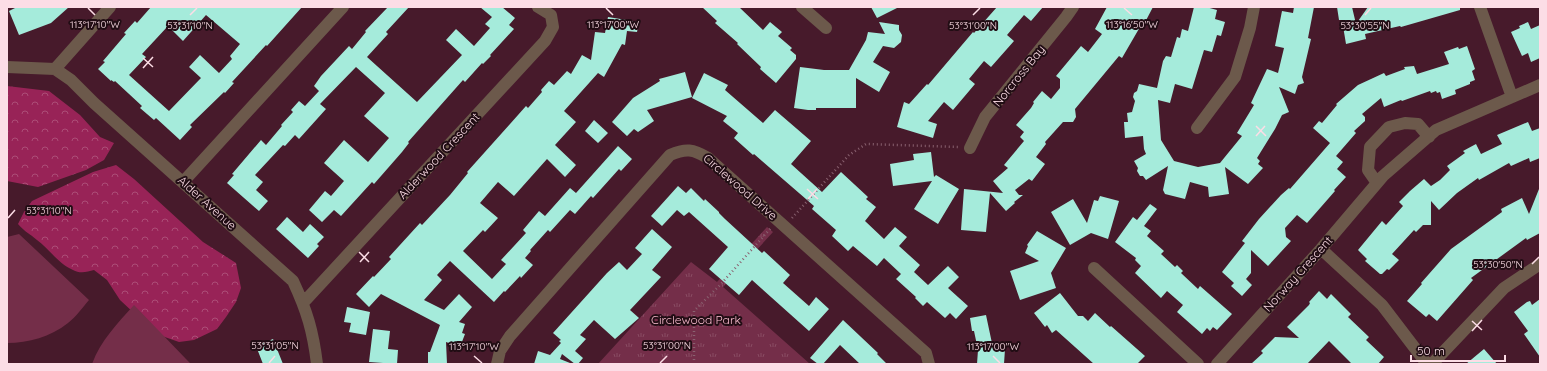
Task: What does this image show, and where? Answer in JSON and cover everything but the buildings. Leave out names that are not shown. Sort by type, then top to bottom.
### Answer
[{"type":"street","points":[[7,68],[55,69],[110,7]]},
{"type":"street","points":[[183,182],[343,7]]},
{"type":"street","name":"Alderwood Crescent","points":[[303,303],[545,41],[553,27],[551,15],[538,7]]},
{"type":"street","points":[[802,7],[826,28]]},
{"type":"street","name":"Norcross Bay","points":[[970,148],[985,117],[1073,7]]},
{"type":"street","points":[[1197,128],[1235,76],[1250,28],[1254,7]]},
{"type":"street","points":[[1480,7],[1512,96]]},
{"type":"street","name":"Alder Avenue","points":[[55,69],[71,80],[94,103],[293,280],[303,303],[314,337],[317,364]]},
{"type":"street","name":"Norway Crescent","points":[[1218,364],[1322,249],[1383,176],[1436,130],[1540,85]]},
{"type":"street","points":[[1377,183],[1368,170],[1370,147],[1389,127],[1405,123],[1418,124],[1429,137]]},
{"type":"street","name":"Circlewood Drive","points":[[497,364],[500,352],[510,336],[670,154],[681,150],[697,151],[708,158],[926,354],[929,364]]},
{"type":"street","points":[[1322,249],[1382,305],[1427,364]]},
{"type":"street","points":[[1432,364],[1504,288],[1540,264]]},
{"type":"street","points":[[1094,268],[1198,364]]},
{"type":"path","points":[[790,220],[849,155],[866,144],[970,148]]},
{"type":"path","points":[[694,364],[694,311],[721,284],[771,227]]},
{"type":"green space","points":[[7,86],[49,91],[80,115],[100,137],[114,143],[104,160],[86,170],[38,187],[7,181]]},
{"type":"green space","points":[[116,165],[134,179],[203,242],[236,263],[241,288],[236,302],[217,329],[194,340],[179,342],[162,336],[120,300],[107,280],[94,270],[81,272],[68,267],[18,224],[32,201],[93,172]]},
{"type":"green space","name":"Circlewood Park","points":[[767,227],[773,232],[723,287],[810,364],[598,364],[691,262],[717,282]]},
{"type":"green space","points":[[19,234],[89,300],[71,321],[54,332],[23,342],[7,343],[7,237]]},
{"type":"green space","points":[[134,305],[191,364],[92,364],[100,347]]}]
